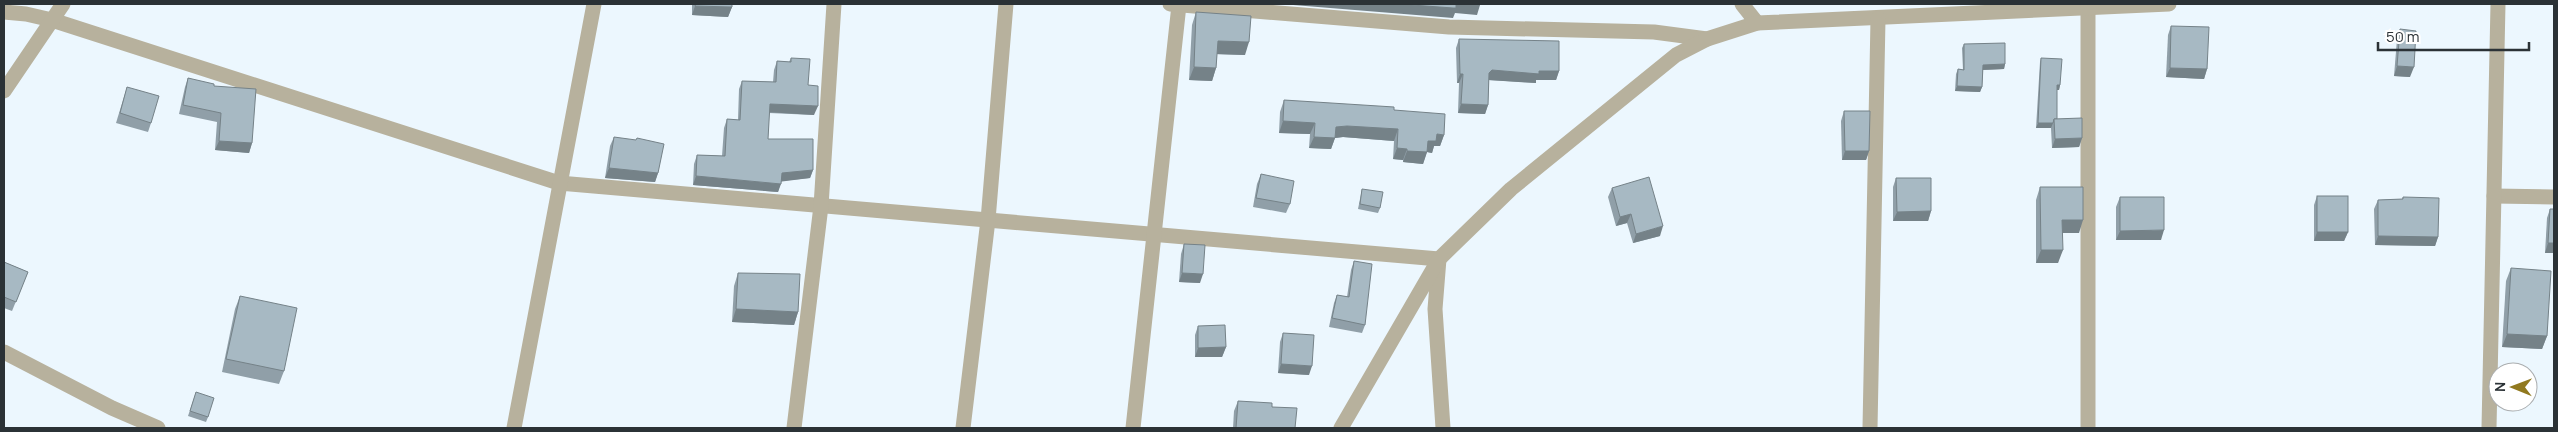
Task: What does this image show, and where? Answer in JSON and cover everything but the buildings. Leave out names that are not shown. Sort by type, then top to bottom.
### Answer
[{"type":"street","points":[[4,91],[63,4]]},
{"type":"street","points":[[514,428],[594,4]]},
{"type":"street","points":[[794,428],[821,206],[834,4]]},
{"type":"street","points":[[963,428],[988,220],[1006,4]]},
{"type":"street","points":[[1133,428],[1155,234],[1175,4],[1449,28],[1654,32],[1707,39]]},
{"type":"street","points":[[1742,4],[1757,23]]},
{"type":"street","points":[[1341,428],[1439,259],[1511,190],[1676,55],[1707,39],[1757,23],[1878,19],[2088,5],[2169,4]]},
{"type":"street","points":[[2489,428],[2498,4]]},
{"type":"street","points":[[2088,5],[2088,428]]},
{"type":"street","points":[[4,12],[26,14],[52,20],[559,183],[1439,259]]},
{"type":"street","points":[[1870,428],[1878,19]]},
{"type":"street","points":[[2494,196],[2554,197]]},
{"type":"street","points":[[1439,259],[1435,309],[1443,428]]},
{"type":"street","points":[[4,352],[112,408],[158,428]]}]
